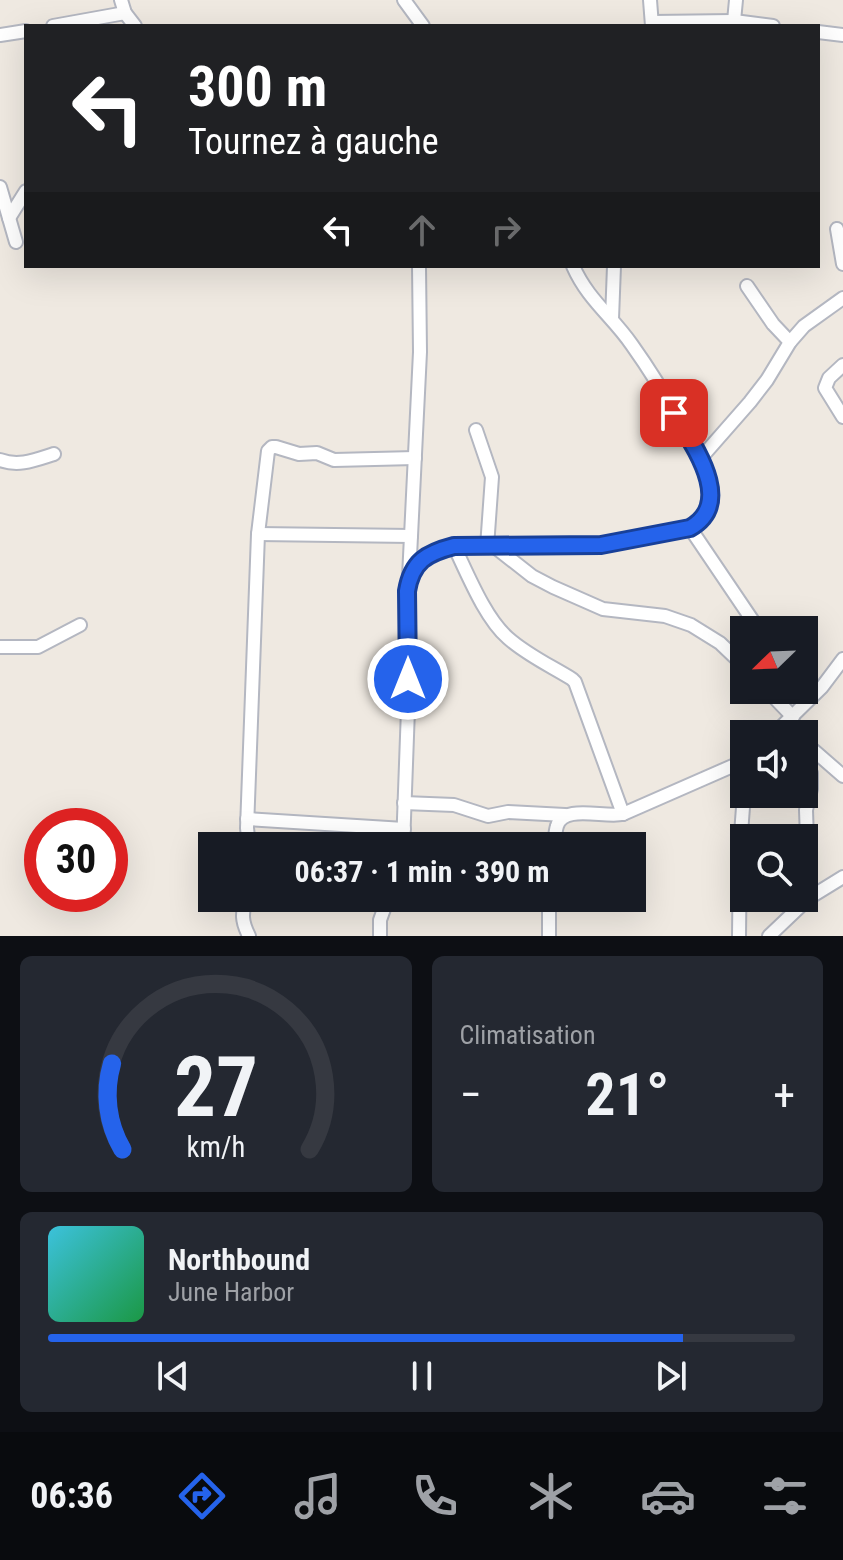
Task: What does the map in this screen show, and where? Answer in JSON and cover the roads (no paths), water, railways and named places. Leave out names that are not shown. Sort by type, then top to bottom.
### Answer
[{"type":"street","points":[[121,0],[125,13],[133,24]]},
{"type":"street","points":[[404,0],[422,24]]},
{"type":"street","points":[[650,0],[652,24],[734,21],[757,24]]},
{"type":"street","points":[[734,21],[736,0]]},
{"type":"street","points":[[64,24],[125,13]]},
{"type":"street","points":[[0,35],[24,31]]},
{"type":"street","points":[[820,32],[843,35]]},
{"type":"street","points":[[0,187],[16,242]]},
{"type":"street","points":[[9,218],[24,194]]},
{"type":"street","points":[[837,229],[843,264]]},
{"type":"street","points":[[404,832],[408,709],[407,591],[420,352],[419,268]]},
{"type":"street","points":[[409,580],[424,557],[454,546],[601,545],[690,528],[706,515],[711,501],[710,485],[700,459],[633,345],[589,295],[574,268]]},
{"type":"street","points":[[612,319],[614,268]]},
{"type":"street","points":[[747,286],[773,324],[790,342]]},
{"type":"street","points":[[700,459],[750,402],[804,326],[843,298]]},
{"type":"street","points":[[843,365],[829,378],[825,388],[843,417]]},
{"type":"street","points":[[476,430],[492,477],[491,547]]},
{"type":"street","points":[[248,832],[258,534],[268,451],[276,447],[299,454],[317,453],[334,460],[415,458]]},
{"type":"street","points":[[0,460],[16,464],[54,454]]},
{"type":"street","points":[[690,528],[750,616]]},
{"type":"street","points":[[258,534],[411,536]]},
{"type":"street","points":[[454,546],[474,588],[498,627],[521,648],[572,679],[578,687],[623,814]]},
{"type":"street","points":[[491,547],[553,587],[603,609],[665,616],[691,625],[730,653]]},
{"type":"street","points":[[0,647],[38,647],[80,625]]},
{"type":"street","points":[[818,692],[843,659]]},
{"type":"street","points":[[818,754],[843,776]]},
{"type":"street","points":[[404,803],[444,804],[488,816],[508,812],[623,814],[730,767]]},
{"type":"street","points":[[739,936],[743,808]]},
{"type":"street","points":[[556,832],[565,815]]},
{"type":"street","points":[[247,819],[404,829]]},
{"type":"street","points":[[818,892],[843,877]]},
{"type":"street","points":[[242,912],[249,936]]},
{"type":"street","points":[[380,936],[383,912]]},
{"type":"street","points":[[549,912],[549,936]]},
{"type":"street","points":[[769,936],[794,912]]}]
